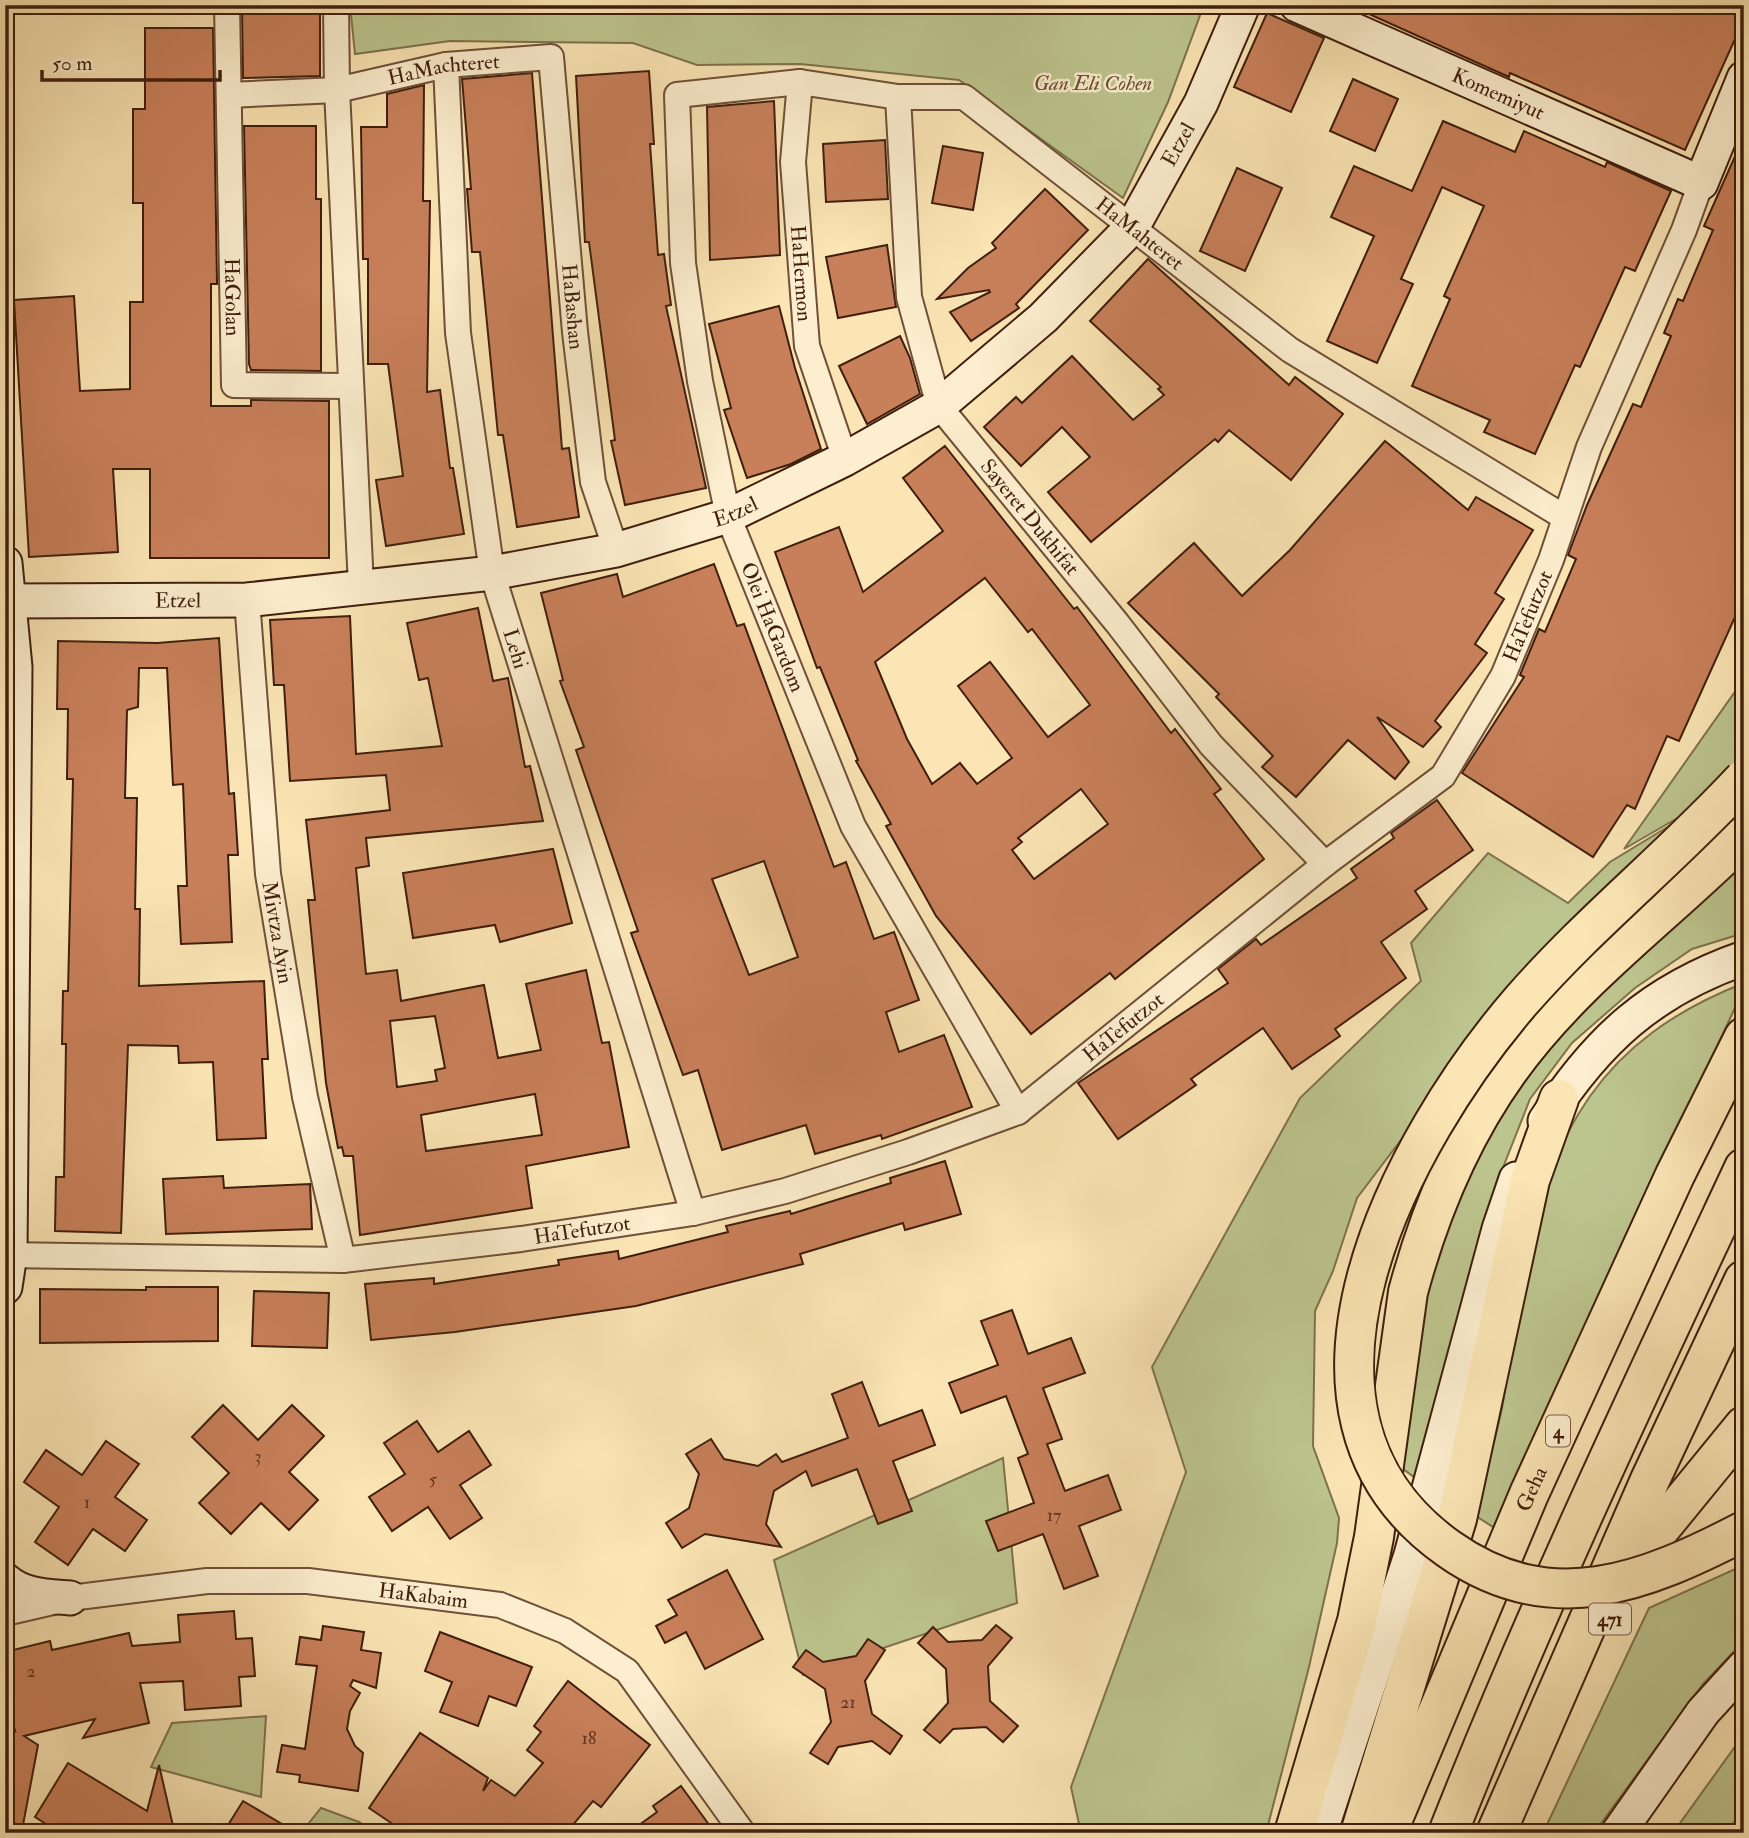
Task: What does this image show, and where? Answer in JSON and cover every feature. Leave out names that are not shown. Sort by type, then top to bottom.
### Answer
[{"type":"highway","points":[[1744,779],[1522,1000],[1448,1097],[1403,1184],[1376,1247],[1361,1298],[1353,1350],[1355,1399],[1360,1420],[1377,1466],[1395,1497],[1433,1538],[1483,1569],[1532,1584],[1606,1586],[1654,1574],[1744,1531]]},
{"type":"highway","points":[[1294,1833],[1357,1621],[1374,1537],[1408,1292],[1418,1254],[1453,1165],[1508,1070],[1542,1030],[1580,989],[1744,836]]},
{"type":"highway","name":"Geha","points":[[1387,1833],[1529,1494],[1675,1175],[1744,1037]]},
{"type":"highway","points":[[1360,1833],[1457,1519],[1530,1180],[1559,1099]]},
{"type":"highway","points":[[1448,1833],[1579,1526],[1744,1168]]},
{"type":"highway","points":[[1496,1833],[1650,1480],[1744,1280]]},
{"type":"highway","name":"471","points":[[1507,1833],[1639,1559],[1677,1505],[1744,1426]]},
{"type":"street","name":"HaGolan","points":[[227,5],[234,385],[350,386]]},
{"type":"street","points":[[337,5],[337,90],[361,586]]},
{"type":"street","name":"Etzel","points":[[8,601],[247,600],[492,573],[616,550],[728,516],[845,459],[939,406],[1043,318],[1133,226],[1201,103],[1243,5]]},
{"type":"street","name":"Komemiyut","points":[[1297,5],[1701,183]]},
{"type":"street","name":"HaMachteret","points":[[337,90],[446,65],[551,57]]},
{"type":"street","name":"HaBashan","points":[[551,57],[575,332],[593,482],[616,550]]},
{"type":"street","name":"Lehi","points":[[446,65],[458,333],[492,573],[693,1213]]},
{"type":"street","name":"HaTefutzot","points":[[8,1254],[344,1260],[520,1239],[693,1213],[797,1187],[908,1152],[1018,1112],[1325,864],[1443,776],[1503,676],[1551,560],[1589,447],[1684,230],[1744,79]]},
{"type":"street","name":"HaMahteret","points":[[677,95],[800,82],[898,97],[964,97],[1290,350],[1564,517]]},
{"type":"street","name":"HaHermon","points":[[800,82],[793,162],[807,346],[845,459]]},
{"type":"street","points":[[229,95],[337,90]]},
{"type":"street","name":"Olei HaGardom","points":[[677,95],[683,263],[700,381],[728,516],[853,826],[1018,1112]]},
{"type":"street","name":"Sayeret Dukhifat","points":[[898,97],[909,297],[939,406],[1117,623],[1212,745],[1325,864]]},
{"type":"street","points":[[5,563],[15,681],[8,1254],[5,1287]]},
{"type":"street","name":"Mivtza Ayin","points":[[247,600],[268,874],[305,1097],[344,1260]]},
{"type":"street","points":[[1320,1833],[1411,1555],[1510,1194],[1537,1133],[1598,1048],[1635,1017],[1682,984],[1744,958]]},
{"type":"street","points":[[5,1580],[12,1587],[32,1594],[70,1598]]},
{"type":"street","name":"HaKabaim","points":[[5,1613],[70,1598],[207,1581],[308,1581],[500,1605],[565,1631],[627,1671],[743,1833]]},
{"type":"street","points":[[1618,1833],[1682,1740],[1744,1667]]},
{"type":"green space","name":"Gan Eli Cohen","points":[[350,5],[1192,5],[1202,10],[1168,102],[1123,198],[959,80],[800,64],[697,65],[633,43],[450,41],[355,54]]},
{"type":"green space","points":[[1744,679],[1744,759],[1700,805],[1624,849]]},
{"type":"green space","points":[[1697,809],[1414,1123],[1357,1198],[1333,1271],[1315,1311],[1313,1446],[1339,1518],[1337,1543],[1309,1667],[1266,1833],[1081,1833],[1071,1787],[1186,1472],[1152,1367],[1300,1098],[1421,981],[1411,943],[1488,853],[1568,903],[1610,862]]},
{"type":"green space","points":[[1744,853],[1744,933],[1692,949],[1635,988],[1572,1043],[1530,1099],[1504,1165],[1414,1477],[1399,1466],[1425,1296],[1453,1206],[1482,1146],[1517,1092],[1557,1041],[1600,993]]},
{"type":"green space","points":[[1744,983],[1496,1529],[1476,1516],[1502,1408],[1521,1276],[1549,1177],[1567,1135],[1590,1096],[1618,1063],[1652,1032],[1694,1006]]},
{"type":"green space","points":[[1003,1458],[1017,1603],[803,1675],[774,1560]]},
{"type":"green space","points":[[1744,1565],[1744,1641],[1703,1684],[1594,1833],[1543,1833],[1649,1608]]},
{"type":"green space","points":[[266,1716],[261,1797],[151,1767],[172,1723]]},
{"type":"green space","points":[[1744,1734],[1744,1809],[1726,1833],[1673,1833]]},
{"type":"green space","points":[[321,1808],[359,1822],[376,1833],[301,1833]]},
{"type":"building","points":[[242,5],[320,5],[320,76],[243,78]]},
{"type":"building","points":[[1349,5],[1744,5],[1744,19],[1685,150],[1510,73],[1509,77]]},
{"type":"building","points":[[1267,13],[1324,38],[1291,112],[1234,87]]},
{"type":"building","points":[[145,28],[213,28],[217,284],[211,284],[211,406],[251,406],[251,400],[329,401],[329,558],[150,558],[150,469],[113,469],[118,552],[29,557],[14,300],[74,296],[80,391],[130,389],[130,302],[143,302],[143,203],[133,203],[133,109],[145,109]]},
{"type":"building","points":[[649,71],[654,144],[650,144],[658,255],[664,254],[671,305],[666,306],[706,488],[625,505],[611,441],[615,440],[589,242],[585,242],[576,76]]},
{"type":"building","points":[[532,73],[562,449],[569,448],[579,517],[517,527],[503,435],[498,435],[480,252],[472,252],[467,189],[471,189],[462,79]]},
{"type":"building","points":[[1353,79],[1398,99],[1375,151],[1330,131]]},
{"type":"building","points":[[424,85],[423,201],[430,201],[427,392],[440,390],[450,468],[453,468],[464,534],[386,546],[376,480],[403,476],[388,364],[368,364],[368,259],[363,259],[361,127],[387,127],[387,94]]},
{"type":"building","points":[[774,101],[780,255],[710,260],[707,107]]},
{"type":"building","points":[[1443,121],[1515,152],[1524,131],[1605,167],[1607,162],[1671,191],[1635,271],[1625,267],[1580,367],[1575,365],[1535,454],[1484,432],[1490,420],[1412,386],[1450,299],[1444,296],[1484,206],[1442,187],[1401,279],[1413,284],[1377,363],[1327,341],[1374,236],[1331,217],[1354,166],[1412,191]]},
{"type":"building","points":[[244,126],[316,126],[316,199],[321,199],[321,371],[251,370],[249,364]]},
{"type":"building","points":[[1744,136],[1744,620],[1735,617],[1679,741],[1667,736],[1635,809],[1627,805],[1593,857],[1462,773],[1524,677],[1520,675],[1539,629],[1545,632],[1576,559],[1568,555],[1587,505],[1633,404],[1641,407],[1671,336],[1664,333],[1678,299],[1683,301],[1713,230],[1704,226]]},
{"type":"building","points":[[885,140],[888,199],[826,202],[823,144]]},
{"type":"building","points":[[943,146],[983,153],[973,210],[932,203]]},
{"type":"building","points":[[1237,168],[1282,188],[1245,271],[1200,251]]},
{"type":"building","points":[[1045,189],[1088,230],[1016,304],[1019,308],[971,341],[950,312],[990,292],[989,290],[937,299],[968,268],[996,248],[992,243]]},
{"type":"building","points":[[887,245],[896,307],[838,318],[826,257]]},
{"type":"building","points":[[1148,259],[1289,385],[1295,377],[1343,414],[1291,480],[1229,430],[1218,442],[1215,439],[1091,542],[1048,492],[1090,457],[1062,427],[1021,466],[984,427],[1016,397],[1022,403],[1072,356],[1133,420],[1164,395],[1158,389],[1161,387],[1090,321]]},
{"type":"building","points":[[779,306],[795,368],[821,449],[791,464],[747,478],[724,410],[731,408],[709,324]]},
{"type":"building","points":[[900,336],[910,358],[920,394],[867,424],[839,366]]},
{"type":"building","points":[[1385,441],[1468,510],[1476,497],[1533,530],[1495,593],[1504,599],[1475,644],[1487,653],[1435,721],[1441,727],[1423,747],[1377,717],[1409,762],[1395,779],[1348,740],[1296,797],[1262,767],[1273,756],[1216,697],[1219,694],[1128,603],[1194,543],[1242,596],[1290,550]]},
{"type":"building","points":[[945,446],[1074,609],[1077,607],[1171,733],[1175,729],[1221,789],[1214,794],[1264,859],[1115,979],[1110,973],[1031,1034],[936,916],[886,826],[891,824],[856,761],[858,760],[820,667],[817,668],[775,552],[839,527],[863,592],[943,531],[903,478]],"holes":[[[985,578],[1028,632],[1032,629],[1090,705],[1048,737],[990,662],[958,686],[1012,758],[977,784],[960,763],[932,784],[907,739],[875,662]],[[1081,789],[1108,824],[1034,879],[1012,850],[1022,842],[1018,838]]]},
{"type":"building","points":[[714,564],[737,626],[744,624],[834,867],[846,862],[874,939],[894,932],[919,1000],[886,1012],[899,1052],[944,1035],[972,1107],[882,1139],[881,1135],[815,1154],[806,1125],[722,1150],[698,1070],[683,1075],[631,933],[638,931],[576,750],[584,747],[560,681],[563,680],[541,593],[617,574],[623,597]],"holes":[[[764,861],[798,957],[749,975],[712,879]]]},
{"type":"building","points":[[478,608],[493,681],[508,678],[525,767],[530,766],[543,821],[366,838],[369,866],[356,868],[366,974],[397,970],[401,1001],[484,985],[498,1058],[541,1050],[526,984],[586,970],[602,1043],[609,1042],[629,1147],[526,1166],[532,1208],[360,1235],[353,1156],[344,1156],[342,1147],[338,1148],[326,1083],[308,900],[315,900],[306,820],[390,810],[386,775],[290,781],[284,685],[274,685],[270,620],[350,616],[356,754],[442,746],[428,678],[419,680],[407,623]],"holes":[[[435,1016],[445,1068],[435,1070],[437,1081],[397,1087],[390,1021]],[[535,1094],[542,1135],[426,1151],[421,1115]]]},
{"type":"building","points":[[219,638],[229,794],[234,793],[238,855],[228,855],[232,942],[181,944],[178,886],[187,886],[183,784],[173,785],[167,668],[139,668],[138,707],[127,710],[125,798],[137,798],[135,909],[140,909],[139,986],[264,981],[268,1059],[262,1059],[266,1138],[217,1140],[213,1062],[179,1063],[178,1046],[128,1045],[121,1233],[55,1231],[56,1177],[64,1177],[66,1044],[62,1044],[63,991],[68,991],[73,779],[67,779],[68,709],[57,709],[58,641],[157,643]]},
{"type":"building","points":[[1437,800],[1473,850],[1415,891],[1427,909],[1381,942],[1406,978],[1335,1029],[1340,1036],[1292,1069],[1263,1028],[1191,1079],[1196,1085],[1118,1139],[1078,1083],[1228,983],[1218,969],[1256,939],[1261,945],[1357,878],[1351,869],[1394,838],[1391,833]]},
{"type":"building","points":[[553,849],[572,923],[500,942],[495,925],[413,938],[403,873]]},
{"type":"building","points":[[945,1161],[961,1214],[905,1230],[903,1223],[800,1254],[803,1264],[636,1306],[455,1332],[371,1340],[365,1284],[434,1278],[434,1284],[559,1265],[558,1260],[618,1251],[619,1259],[728,1232],[726,1226],[790,1211],[791,1214],[891,1183],[890,1178]]},
{"type":"building","points":[[223,1176],[224,1188],[310,1184],[312,1229],[166,1234],[163,1179]]},
{"type":"building","points":[[146,1287],[218,1287],[218,1341],[40,1343],[40,1289],[146,1290]]},
{"type":"building","points":[[254,1291],[329,1293],[327,1348],[252,1346]]},
{"type":"building","points":[[1012,1310],[1028,1354],[1071,1338],[1085,1373],[1043,1388],[1062,1439],[1047,1444],[1065,1491],[1108,1475],[1121,1510],[1079,1526],[1098,1576],[1064,1589],[1043,1534],[998,1551],[986,1521],[1034,1503],[1018,1458],[1028,1454],[1006,1396],[961,1413],[949,1383],[998,1365],[981,1321]]},
{"type":"building","points":[[862,1382],[879,1426],[922,1410],[935,1445],[893,1461],[912,1511],[878,1524],[857,1469],[812,1486],[806,1471],[774,1491],[766,1524],[781,1547],[705,1534],[682,1548],[666,1523],[689,1508],[699,1474],[686,1454],[711,1439],[724,1459],[758,1466],[776,1454],[782,1462],[848,1438],[832,1394]]},
{"type":"building","points":[[223,1405],[258,1440],[292,1405],[324,1436],[289,1472],[318,1500],[289,1530],[261,1503],[231,1534],[199,1503],[229,1473],[192,1437]]},
{"type":"building","points":[[417,1421],[438,1452],[469,1431],[491,1465],[460,1485],[482,1518],[450,1539],[428,1507],[392,1531],[369,1497],[405,1474],[384,1443]]},
{"type":"building","points":[[106,1441],[139,1464],[115,1497],[147,1520],[125,1551],[93,1529],[68,1565],[35,1542],[59,1507],[24,1482],[46,1450],[82,1475]]},
{"type":"building","points":[[727,1570],[763,1639],[705,1669],[686,1632],[665,1643],[656,1626],[677,1615],[668,1600]]},
{"type":"building","points":[[234,1611],[236,1639],[252,1638],[255,1676],[239,1677],[241,1706],[185,1710],[183,1681],[140,1683],[149,1723],[83,1738],[95,1719],[24,1736],[38,1745],[23,1825],[5,1822],[5,1725],[15,1731],[5,1690],[5,1652],[50,1641],[52,1650],[129,1633],[132,1646],[180,1642],[178,1615]]},
{"type":"building","points":[[996,1625],[1012,1638],[988,1666],[990,1701],[1018,1726],[1003,1742],[986,1727],[953,1729],[940,1743],[924,1730],[948,1703],[946,1669],[918,1643],[933,1627],[948,1642],[982,1640]]},
{"type":"building","points":[[323,1626],[364,1632],[361,1650],[381,1653],[376,1688],[353,1680],[350,1686],[360,1693],[350,1711],[347,1729],[355,1746],[363,1753],[358,1791],[299,1782],[300,1775],[277,1772],[282,1745],[305,1749],[317,1666],[296,1664],[300,1637],[321,1640]]},
{"type":"building","points":[[440,1632],[532,1667],[516,1706],[489,1696],[478,1726],[440,1712],[452,1682],[425,1671]]},
{"type":"building","points":[[868,1639],[885,1650],[865,1681],[872,1714],[902,1736],[890,1754],[872,1741],[838,1747],[828,1764],[810,1753],[831,1722],[825,1689],[793,1667],[806,1650],[823,1662],[856,1656]]},
{"type":"building","points":[[568,1681],[650,1745],[601,1807],[593,1801],[566,1833],[406,1833],[369,1808],[420,1733],[488,1778],[483,1791],[491,1780],[515,1796],[543,1763],[527,1750],[541,1732],[534,1726]]},
{"type":"building","points":[[68,1763],[147,1811],[159,1765],[173,1826],[184,1833],[60,1833],[35,1817]]},
{"type":"building","points":[[681,1786],[715,1833],[628,1833],[657,1812],[653,1806]]},
{"type":"building","points":[[243,1801],[297,1833],[223,1833]]}]
